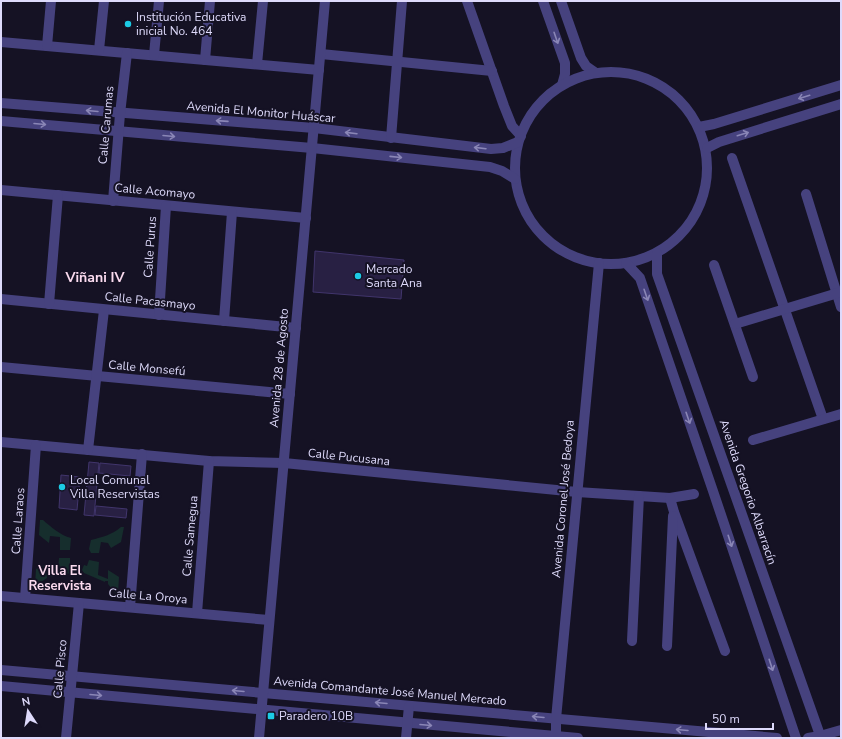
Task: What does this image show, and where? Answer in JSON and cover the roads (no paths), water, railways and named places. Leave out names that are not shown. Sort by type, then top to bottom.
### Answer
[{"type":"street","points":[[47,46],[51,1]]},
{"type":"street","points":[[99,50],[104,1]]},
{"type":"street","points":[[154,55],[159,1]]},
{"type":"street","points":[[205,60],[210,1]]},
{"type":"street","points":[[257,64],[263,1]]},
{"type":"street","name":"Avenida 28 de Agosto","points":[[259,738],[325,1]]},
{"type":"street","points":[[391,138],[402,1]]},
{"type":"street","points":[[467,1],[504,106],[512,126],[520,139]]},
{"type":"street","points":[[543,1],[565,63],[565,74],[562,86]]},
{"type":"street","points":[[561,1],[581,58],[586,66],[596,73]]},
{"type":"street","points":[[1,42],[319,70]]},
{"type":"street","name":"Calle Carumas","points":[[112,201],[127,52]]},
{"type":"street","points":[[321,54],[492,71]]},
{"type":"street","points":[[615,72],[633,74],[650,80],[666,89],[680,100],[692,114],[707,148],[708,171],[705,191],[698,210],[687,227],[673,241],[657,253],[626,263],[607,264],[588,261],[570,254],[553,244],[539,231],[528,216],[520,198],[516,179],[515,160],[520,139],[525,125],[535,110],[547,96],[562,86],[579,78],[596,73],[615,72]]},
{"type":"street","points":[[699,127],[714,124],[841,85]]},
{"type":"street","name":"Avenida El Monitor Huáscar","points":[[1,103],[120,114],[314,128],[491,149],[503,148],[520,139]]},
{"type":"street","points":[[707,148],[719,142],[841,104]]},
{"type":"street","points":[[1,121],[312,148],[490,167],[502,171],[516,179]]},
{"type":"street","points":[[732,158],[823,419]]},
{"type":"street","name":"Calle Acomayo","points":[[1,190],[306,218]]},
{"type":"street","points":[[806,194],[839,292],[841,307]]},
{"type":"street","points":[[49,304],[58,195]]},
{"type":"street","name":"Calle Purus","points":[[159,315],[166,206]]},
{"type":"street","points":[[224,321],[232,212]]},
{"type":"street","name":"Avenida Gregorio Albarracín","points":[[657,253],[657,274],[820,737]]},
{"type":"street","name":"Avenida Coronel José Bedoya","points":[[556,737],[556,719],[599,263]]},
{"type":"street","points":[[626,263],[640,278],[796,738]]},
{"type":"street","points":[[714,265],[753,377]]},
{"type":"street","points":[[735,324],[839,292]]},
{"type":"street","name":"Calle Pacasmayo","points":[[1,299],[296,328]]},
{"type":"street","points":[[88,450],[104,310]]},
{"type":"street","name":"Calle Monsefú","points":[[1,367],[290,394]]},
{"type":"street","points":[[753,440],[841,414]]},
{"type":"street","name":"Calle Pucusana","points":[[1,442],[209,460],[284,463],[577,492],[670,498],[694,494]]},
{"type":"street","name":"Calle Laraos","points":[[25,598],[36,445]]},
{"type":"street","points":[[130,608],[142,454]]},
{"type":"street","name":"Calle Samegua","points":[[197,614],[209,460]]},
{"type":"street","points":[[632,642],[639,496]]},
{"type":"street","points":[[670,498],[725,651]]},
{"type":"street","points":[[667,646],[674,512]]},
{"type":"street","name":"Calle La Oroya","points":[[1,596],[270,620]]},
{"type":"street","name":"Calle Pisco","points":[[66,738],[79,603]]},
{"type":"street","name":"Avenida Comandante José Manuel Mercado","points":[[1,670],[776,738]]},
{"type":"street","points":[[1,686],[261,711],[578,738]]},
{"type":"street","points":[[406,738],[409,706]]},
{"type":"street","points":[[808,738],[820,737],[841,730]]},
{"type":"place","name":"Institución Educativa inicial No. 464","points":[[128,24]]},
{"type":"place","name":"Mercado Santa Ana","points":[[358,276]]},
{"type":"place","name":"Local Comunal Villa Reservistas","points":[[62,487]]},
{"type":"place","name":"Paradero 10B","points":[[271,716]]},
{"type":"district","name":"Viñani IV","points":[[95,277]]},
{"type":"district","name":"Villa El Reservista","points":[[60,578]]}]
